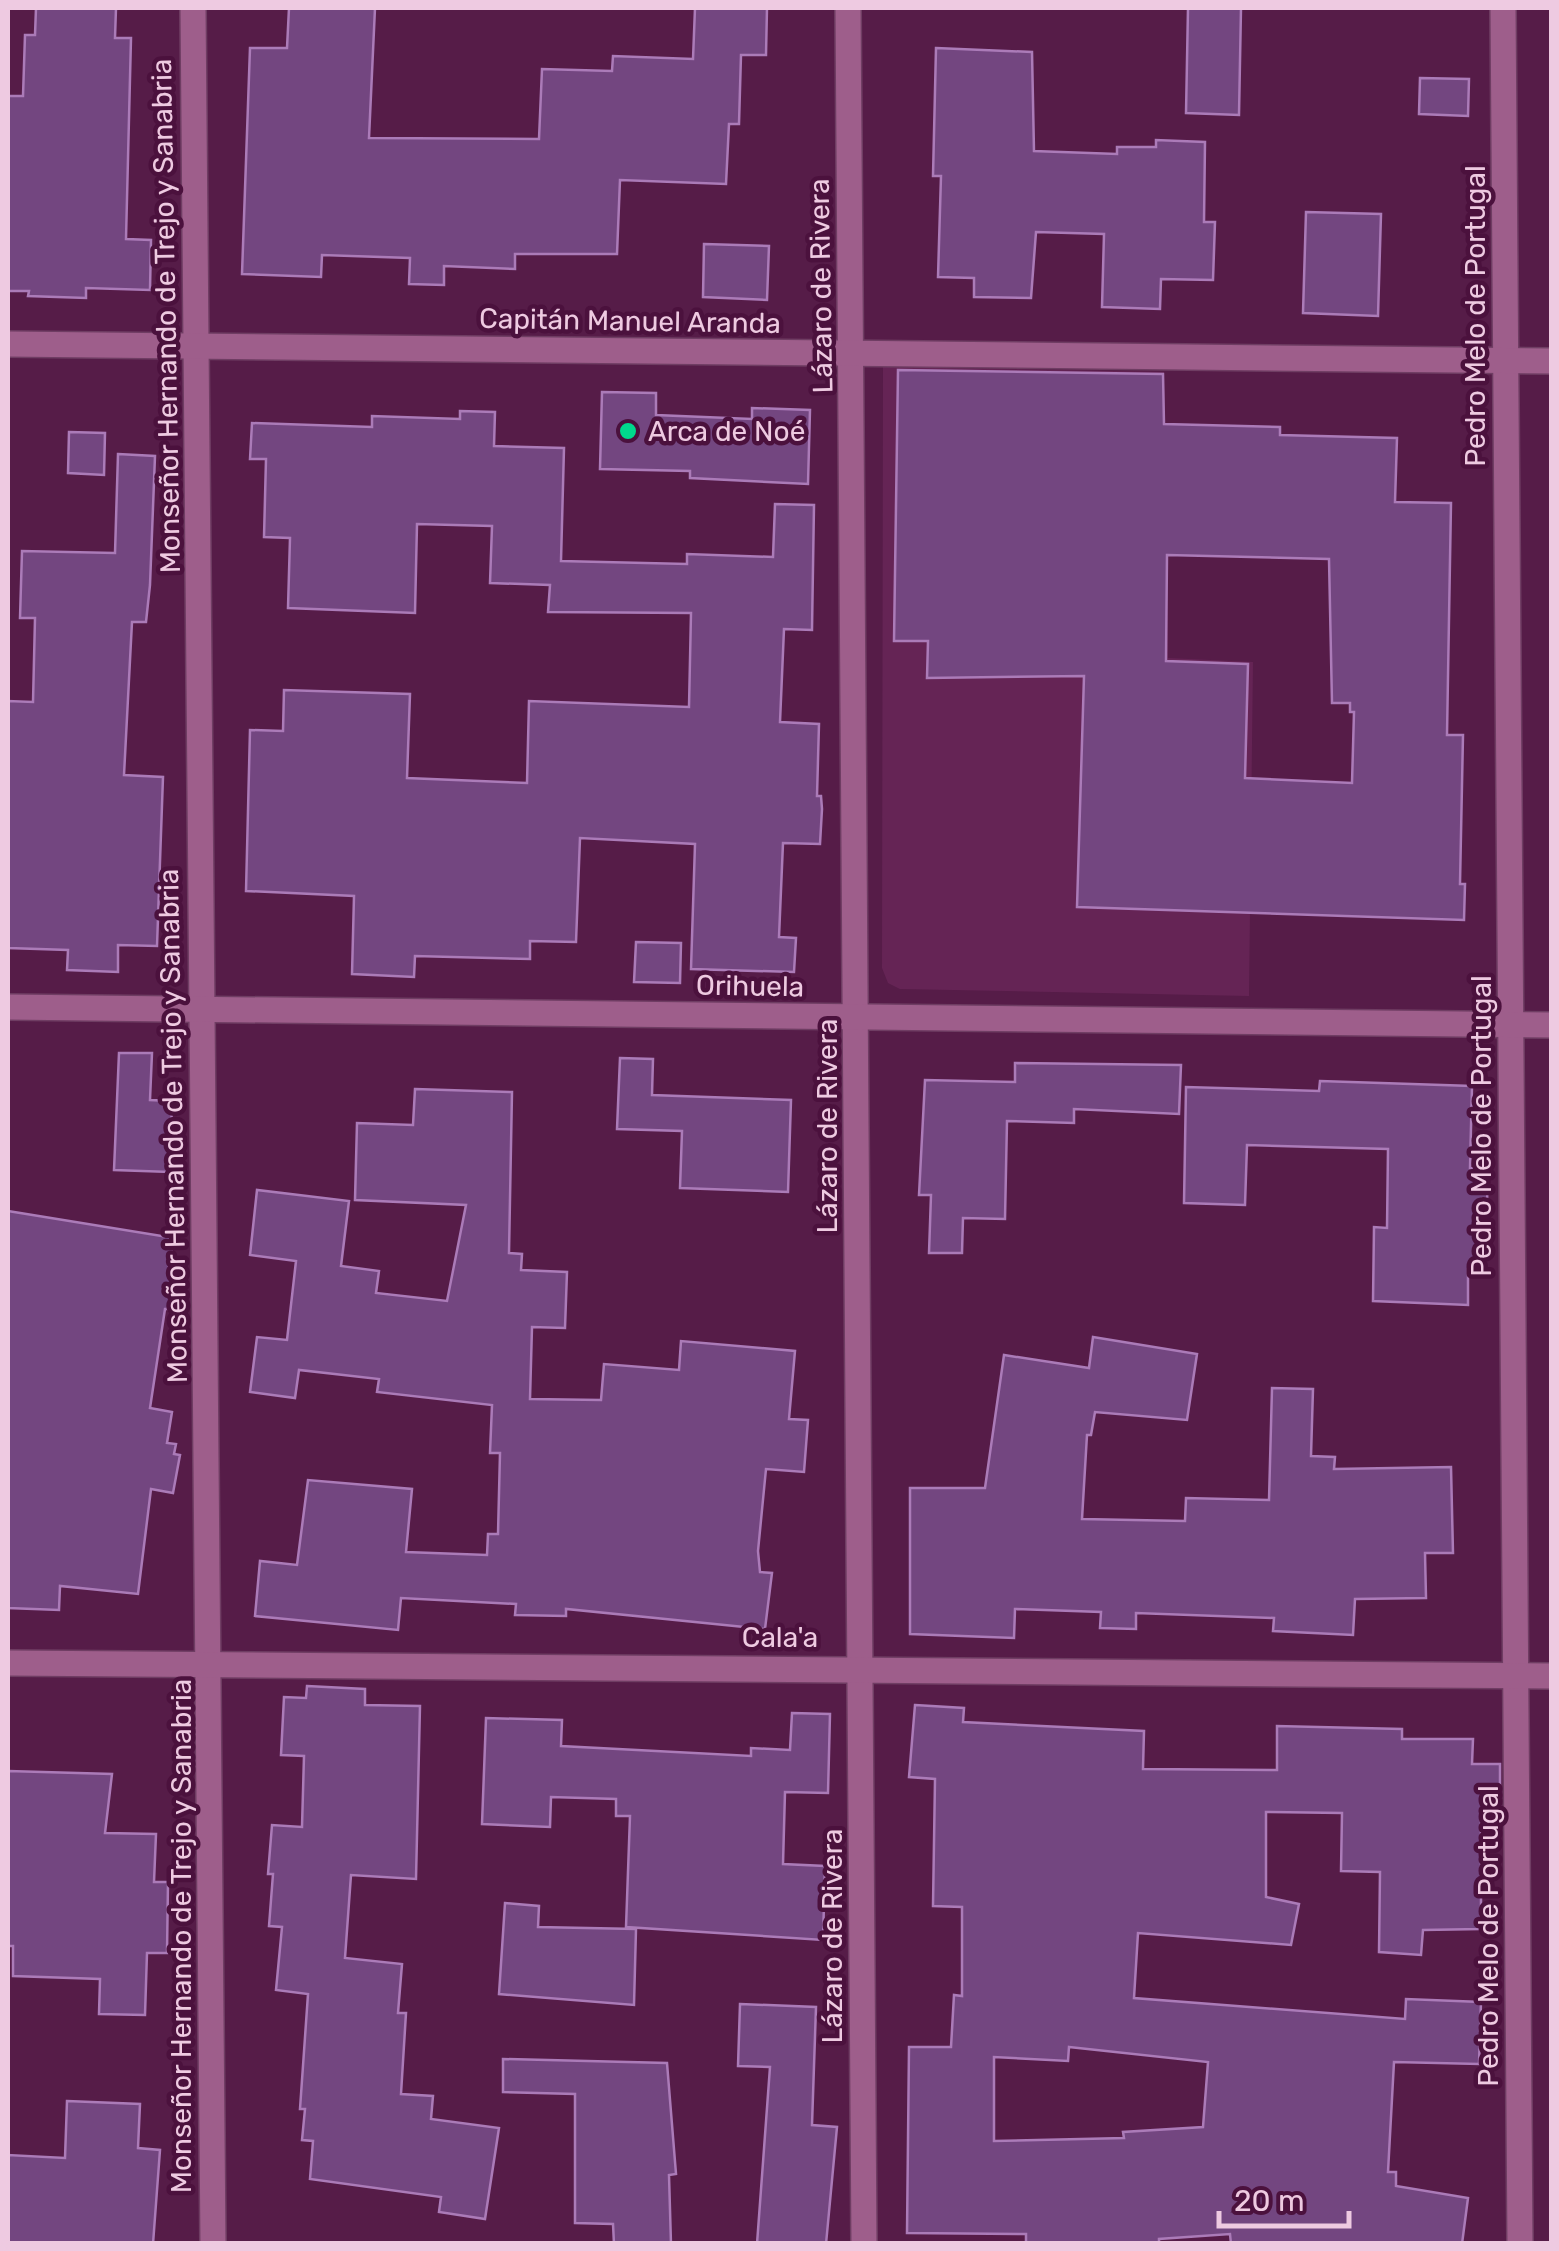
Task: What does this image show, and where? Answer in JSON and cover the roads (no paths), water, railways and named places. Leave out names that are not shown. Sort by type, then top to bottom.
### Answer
[{"type":"street","name":"Monseñor Hernando de Trejo y Sanabria","points":[[193,8],[213,2244]]},
{"type":"street","name":"Lázaro de Rivera","points":[[848,8],[864,2244]]},
{"type":"street","name":"Pedro Melo de Portugal","points":[[1502,8],[1520,2244]]},
{"type":"street","name":"Capitán Manuel Aranda","points":[[8,344],[1552,361]]},
{"type":"street","name":"Orihuela","points":[[8,1007],[1552,1025]]},
{"type":"street","name":"Cala'a","points":[[8,1663],[860,1667],[1552,1676]]},
{"type":"place","name":"Arca de Noé","points":[[628,431]]}]
